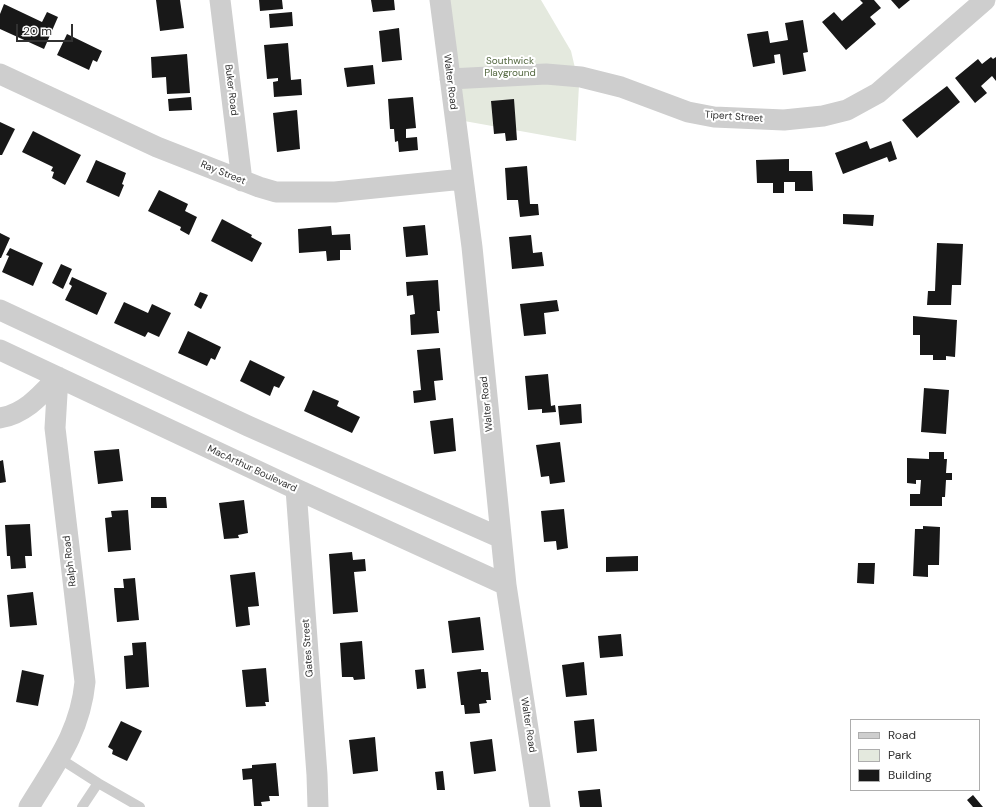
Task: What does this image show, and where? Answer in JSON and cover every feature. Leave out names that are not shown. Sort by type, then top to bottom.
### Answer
[{"type":"street","name":"Buker Road","points":[[220,0],[242,181]]},
{"type":"street","name":"Walter Road","points":[[440,0],[463,178],[506,585],[540,807]]},
{"type":"street","name":"Tipert Street","points":[[450,79],[546,74],[581,77],[621,87],[688,112],[714,117],[784,120],[823,116],[847,110],[878,93],[985,0]]},
{"type":"street","name":"Ray Street","points":[[0,74],[157,147],[242,181],[276,192],[335,192],[463,178]]},
{"type":"street","points":[[0,310],[248,426],[501,538]]},
{"type":"street","name":"MacArthur Boulevard","points":[[0,350],[296,489],[506,585]]},
{"type":"street","points":[[0,418],[8,416],[32,404],[58,377]]},
{"type":"street","name":"Ralph Road","points":[[29,807],[63,751],[77,724],[83,703],[85,682],[55,428],[58,377]]},
{"type":"street","name":"Gates Street","points":[[296,489],[317,775],[318,807]]},
{"type":"lane","points":[[63,751],[98,783],[140,807]]},
{"type":"lane","points":[[82,807],[98,783]]},
{"type":"green space","name":"Southwick Playground","points":[[442,0],[541,0],[571,51],[579,85],[576,141],[453,119]]},
{"type":"building","points":[[156,0],[180,0],[184,28],[160,31]]},
{"type":"building","points":[[259,0],[282,0],[283,9],[260,11]]},
{"type":"building","points":[[371,0],[394,0],[395,10],[373,12]]},
{"type":"building","points":[[860,0],[874,0],[881,8],[870,17],[876,24],[846,50],[822,22],[834,12],[842,21],[863,3]]},
{"type":"building","points":[[891,0],[910,0],[899,9]]},
{"type":"building","points":[[4,4],[42,22],[47,12],[58,17],[44,49],[0,29],[0,14]]},
{"type":"building","points":[[292,12],[293,26],[270,28],[269,14]]},
{"type":"building","points":[[803,20],[808,52],[803,53],[806,71],[783,75],[780,54],[774,55],[775,63],[753,67],[747,34],[768,31],[770,43],[788,40],[785,23]]},
{"type":"building","points":[[399,28],[402,60],[382,62],[379,31]]},
{"type":"building","points":[[67,34],[102,51],[97,62],[93,60],[89,70],[57,55]]},
{"type":"building","points":[[288,43],[291,80],[301,79],[302,95],[274,97],[273,82],[278,81],[278,78],[267,79],[264,45]]},
{"type":"building","points":[[187,54],[190,93],[167,94],[166,77],[152,78],[151,57]]},
{"type":"building","points":[[991,57],[993,59],[996,57],[996,81],[992,76],[981,86],[987,93],[975,103],[955,78],[978,59],[982,64]]},
{"type":"building","points":[[373,65],[375,84],[347,87],[344,68]]},
{"type":"building","points":[[947,86],[960,102],[917,138],[902,120]]},
{"type":"building","points":[[191,97],[192,110],[169,111],[168,99]]},
{"type":"building","points":[[413,97],[416,128],[406,129],[406,138],[417,137],[418,150],[399,152],[398,141],[395,142],[394,129],[390,129],[388,99]]},
{"type":"building","points":[[514,99],[517,140],[506,141],[505,133],[494,134],[491,101]]},
{"type":"building","points":[[297,110],[300,149],[277,152],[273,113]]},
{"type":"building","points":[[0,122],[15,129],[2,155],[0,155]]},
{"type":"building","points":[[33,131],[81,155],[65,185],[52,178],[54,172],[51,171],[53,167],[22,152]]},
{"type":"building","points":[[867,141],[870,149],[891,141],[897,159],[889,162],[887,157],[843,174],[835,153]]},
{"type":"building","points":[[789,159],[789,171],[812,171],[813,191],[795,191],[795,182],[784,182],[784,193],[773,193],[773,183],[757,183],[756,160]]},
{"type":"building","points":[[96,160],[126,173],[122,184],[124,185],[119,197],[86,182]]},
{"type":"building","points":[[527,166],[530,204],[538,204],[539,215],[520,217],[518,200],[507,200],[505,168]]},
{"type":"building","points":[[159,190],[188,204],[185,211],[197,217],[189,235],[180,230],[181,227],[148,211]]},
{"type":"building","points":[[843,214],[874,215],[873,226],[843,224]]},
{"type":"building","points":[[222,219],[252,235],[251,237],[262,243],[252,262],[211,241]]},
{"type":"building","points":[[425,225],[428,255],[406,257],[403,227]]},
{"type":"building","points":[[331,226],[332,235],[350,234],[351,250],[340,250],[340,260],[327,261],[326,251],[299,253],[298,229]]},
{"type":"building","points":[[0,233],[10,238],[1,258],[0,258]]},
{"type":"building","points":[[531,235],[533,253],[542,252],[544,266],[512,269],[509,237]]},
{"type":"building","points":[[937,243],[963,244],[961,285],[952,285],[951,305],[927,305],[928,291],[935,291]]},
{"type":"building","points":[[10,248],[43,263],[33,286],[2,272],[9,256],[6,255]]},
{"type":"building","points":[[61,264],[72,269],[63,289],[52,283]]},
{"type":"building","points":[[72,277],[107,293],[97,315],[65,300],[72,286],[69,284]]},
{"type":"building","points":[[438,280],[440,311],[437,311],[439,333],[411,335],[410,315],[415,314],[413,295],[407,296],[406,282]]},
{"type":"building","points":[[200,292],[208,295],[201,309],[194,305]]},
{"type":"building","points":[[557,300],[559,311],[544,313],[546,334],[524,336],[520,304]]},
{"type":"building","points":[[124,302],[148,313],[152,304],[171,313],[159,337],[148,332],[145,337],[114,323]]},
{"type":"building","points":[[913,316],[957,320],[955,357],[946,356],[946,360],[933,360],[933,355],[920,355],[920,335],[913,335]]},
{"type":"building","points":[[188,331],[221,347],[215,360],[211,358],[207,366],[178,353]]},
{"type":"building","points":[[440,348],[443,380],[434,381],[436,400],[414,403],[413,391],[421,390],[417,350]]},
{"type":"building","points":[[250,360],[285,377],[279,388],[274,386],[270,396],[240,381]]},
{"type":"building","points":[[548,374],[551,406],[555,405],[556,412],[542,413],[542,409],[528,410],[525,376]]},
{"type":"building","points":[[924,388],[949,390],[946,434],[921,432]]},
{"type":"building","points":[[313,390],[339,401],[337,406],[360,417],[352,433],[304,411]]},
{"type":"building","points":[[581,404],[582,423],[560,425],[558,406]]},
{"type":"building","points":[[453,418],[456,451],[434,454],[430,421]]},
{"type":"building","points":[[560,442],[565,482],[550,484],[549,476],[541,477],[536,445]]},
{"type":"building","points":[[119,449],[123,481],[98,484],[94,451]]},
{"type":"building","points":[[929,452],[944,452],[944,459],[947,459],[946,473],[952,473],[952,480],[946,480],[945,497],[942,497],[942,506],[910,506],[910,494],[920,494],[921,480],[916,480],[916,484],[907,483],[907,458],[929,459]]},
{"type":"building","points":[[3,460],[6,482],[0,483],[0,461]]},
{"type":"building","points":[[151,497],[166,497],[167,508],[151,508]]},
{"type":"building","points":[[244,500],[248,533],[238,535],[239,538],[224,539],[219,503]]},
{"type":"building","points":[[564,509],[568,548],[557,550],[556,541],[544,542],[541,511]]},
{"type":"building","points":[[128,510],[131,550],[108,552],[105,518],[112,517],[111,511]]},
{"type":"building","points":[[30,524],[32,556],[25,556],[26,568],[11,569],[10,556],[7,556],[5,525]]},
{"type":"building","points":[[923,526],[940,527],[939,565],[928,565],[928,577],[913,576],[915,529],[923,529]]},
{"type":"building","points":[[352,552],[353,560],[365,559],[366,571],[354,572],[358,612],[333,614],[329,554]]},
{"type":"building","points":[[638,556],[638,571],[606,572],[606,557]]},
{"type":"building","points":[[858,563],[875,563],[874,584],[857,583]]},
{"type":"building","points":[[255,572],[259,606],[248,607],[250,625],[236,627],[230,575]]},
{"type":"building","points":[[135,578],[139,620],[117,622],[114,588],[124,588],[123,579]]},
{"type":"building","points":[[33,592],[37,625],[10,627],[7,595]]},
{"type":"building","points":[[480,617],[484,650],[452,653],[448,621]]},
{"type":"building","points":[[621,634],[623,656],[600,658],[598,636]]},
{"type":"building","points":[[362,641],[365,679],[354,680],[353,677],[342,677],[340,643]]},
{"type":"building","points":[[146,642],[149,687],[126,689],[124,656],[133,655],[132,643]]},
{"type":"building","points":[[584,662],[587,695],[566,697],[562,665]]},
{"type":"building","points":[[266,668],[269,702],[265,702],[266,706],[246,707],[242,670]]},
{"type":"building","points":[[424,669],[426,688],[417,689],[415,670]]},
{"type":"building","points":[[481,669],[481,672],[488,672],[491,700],[486,700],[487,703],[479,704],[480,713],[465,714],[464,705],[461,705],[457,672]]},
{"type":"building","points":[[22,670],[44,675],[38,706],[16,702]]},
{"type":"building","points":[[594,719],[597,751],[577,753],[574,721]]},
{"type":"building","points":[[121,721],[142,731],[127,761],[112,754],[113,750],[108,747]]},
{"type":"building","points":[[375,737],[378,771],[353,774],[349,740]]},
{"type":"building","points":[[492,739],[496,771],[474,774],[470,742]]},
{"type":"building","points":[[276,763],[279,796],[269,796],[270,801],[261,802],[262,806],[254,806],[252,779],[243,780],[242,769],[252,768],[252,765]]},
{"type":"building","points":[[443,771],[445,790],[437,790],[435,772]]},
{"type":"building","points":[[600,789],[602,807],[580,807],[578,791]]},
{"type":"building","points":[[973,795],[983,807],[973,807],[967,800]]}]
